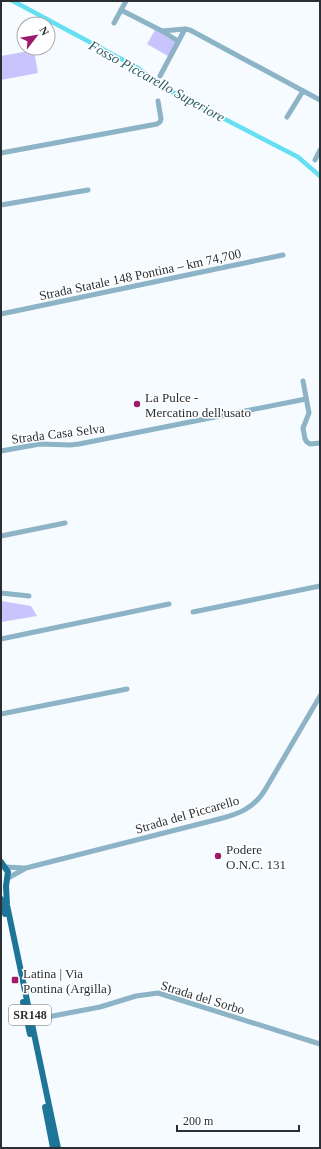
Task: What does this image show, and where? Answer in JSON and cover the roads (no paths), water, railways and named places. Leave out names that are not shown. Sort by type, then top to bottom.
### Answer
[{"type":"main road","name":"SR148","points":[[2,864],[8,872],[5,881],[8,908],[58,1148]]},
{"type":"main road","name":"SR148","points":[[1,898],[53,1148]]},
{"type":"street","points":[[114,23],[126,1]]},
{"type":"street","points":[[121,10],[178,41]]},
{"type":"street","points":[[162,31],[184,29],[191,31],[320,100]]},
{"type":"street","points":[[160,76],[184,29]]},
{"type":"street","points":[[288,117],[303,91]]},
{"type":"street","points":[[1,153],[157,124],[161,119],[158,101]]},
{"type":"street","points":[[314,160],[320,150]]},
{"type":"street","points":[[1,205],[88,190]]},
{"type":"street","name":"Strada Statale 148 Pontina – km 74,700","points":[[1,314],[283,255]]},
{"type":"street","points":[[303,381],[309,414],[304,426],[305,439],[310,444],[320,443]]},
{"type":"street","name":"Strada Casa Selva","points":[[1,451],[40,444],[79,444],[306,399]]},
{"type":"street","points":[[1,536],[65,523]]},
{"type":"street","points":[[194,612],[320,586]]},
{"type":"street","points":[[1,593],[28,596]]},
{"type":"street","points":[[1,639],[168,604]]},
{"type":"street","points":[[1,714],[127,689]]},
{"type":"street","name":"Strada del Piccarello","points":[[5,881],[26,868],[223,818],[246,810],[254,804],[265,790],[320,696]]},
{"type":"street","name":"Strada del Piccarello","points":[[2,864],[26,868]]},
{"type":"street","name":"Strada del Sorbo","points":[[32,1020],[100,1007],[143,995],[158,993],[320,1044]]},
{"type":"waterway","name":"Fosso Piccarello Superiore","points":[[13,1],[138,68],[159,85],[298,157],[320,176]]},
{"type":"place","name":"La Pulce - Mercatino dell'usato","points":[[137,404]]},
{"type":"place","name":"Podere O.N.C. 131","points":[[218,856]]},
{"type":"place","name":"Latina | Via Pontina (Argilla)","points":[[15,980]]}]
